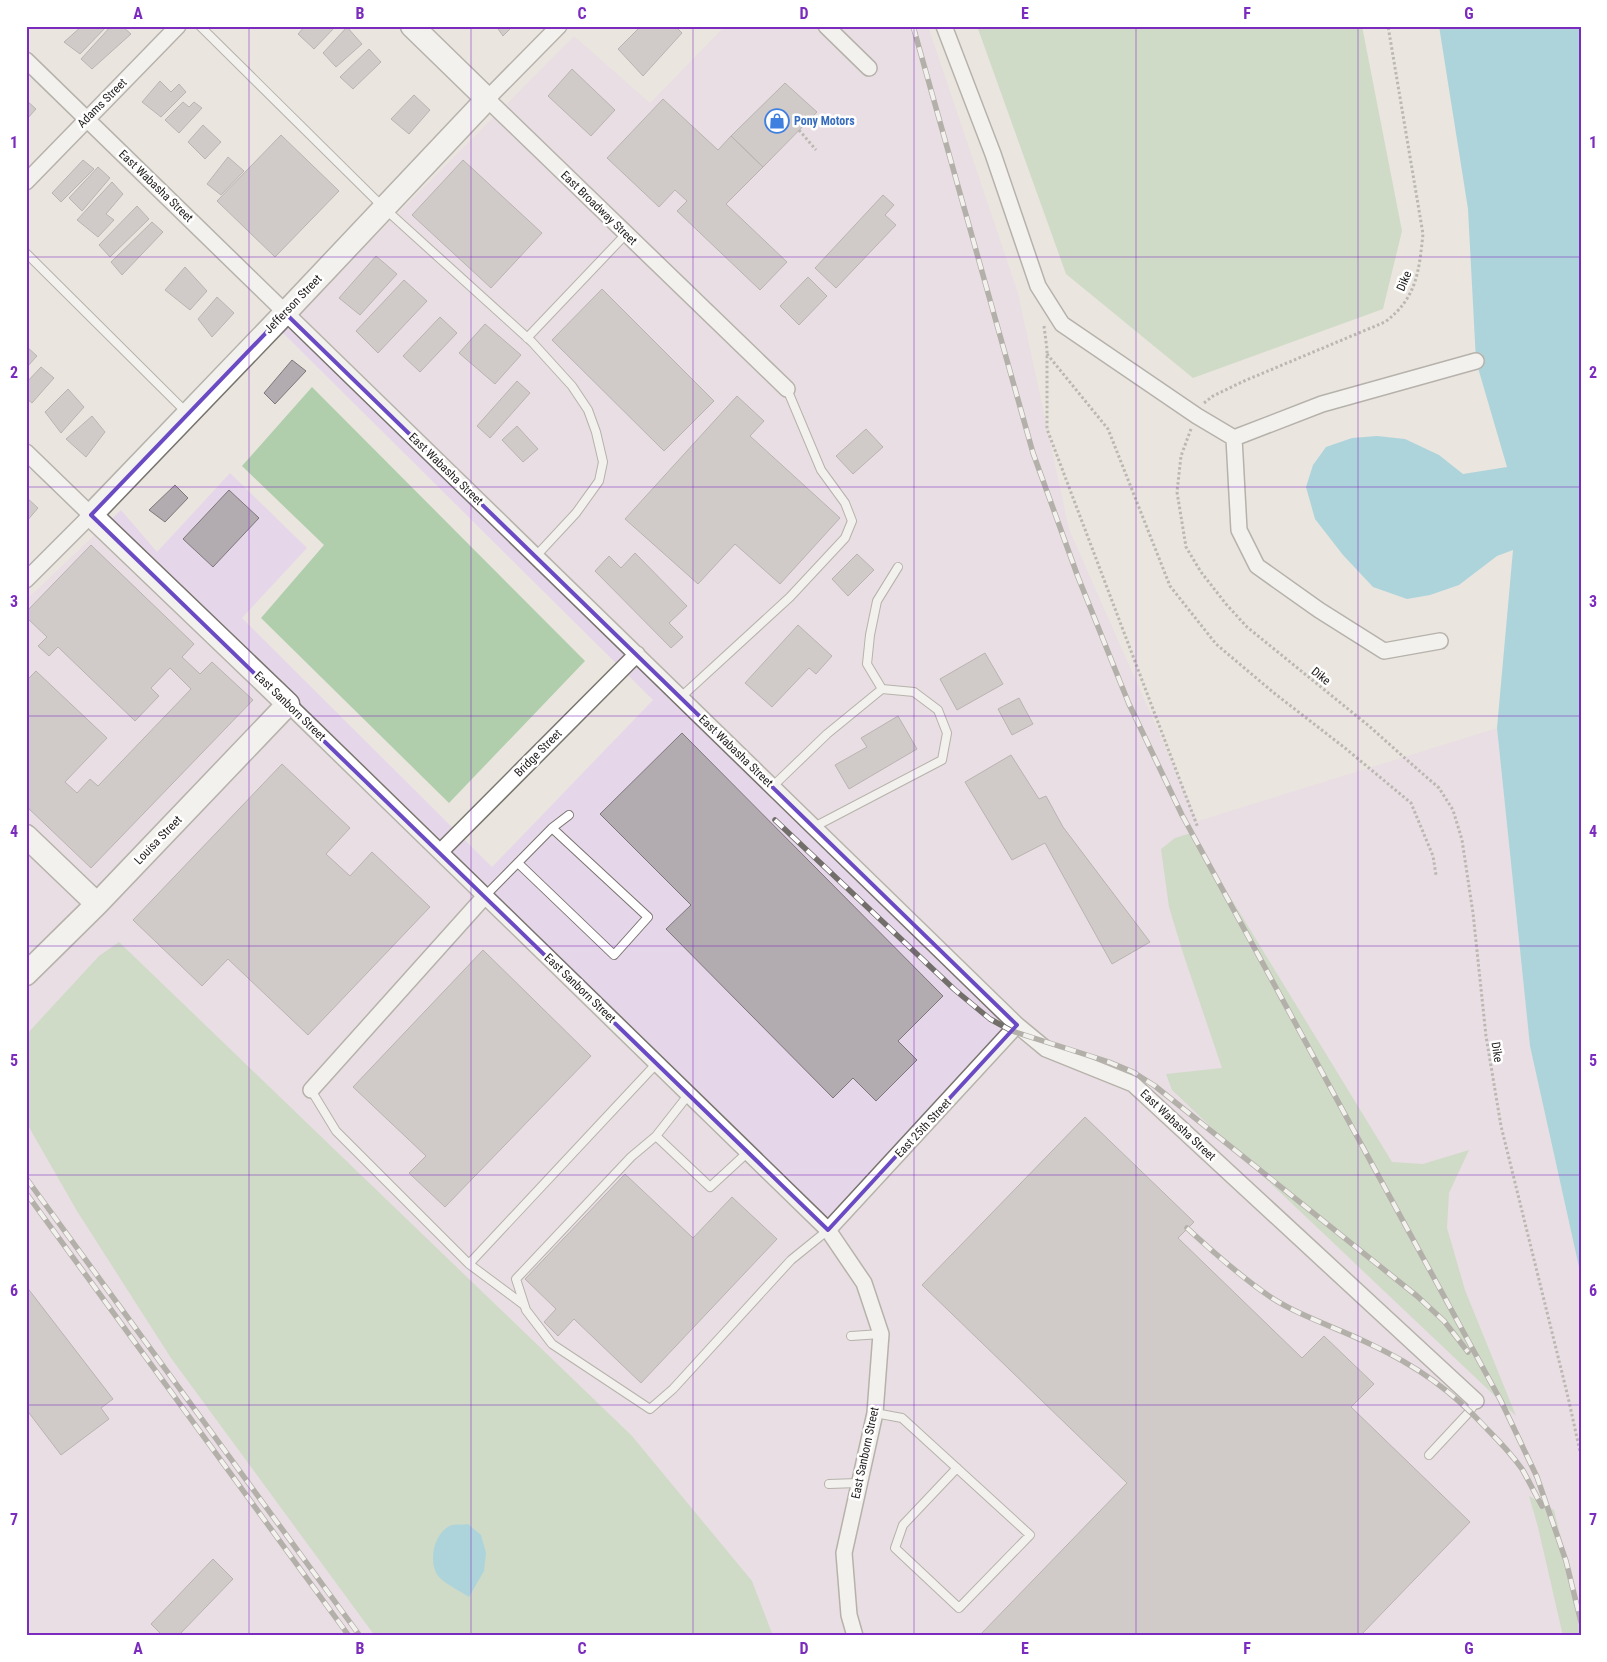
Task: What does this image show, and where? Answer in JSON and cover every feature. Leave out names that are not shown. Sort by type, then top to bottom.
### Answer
[{"type":"street","name":"Adams Street","points":[[26,182],[178,26]]},
{"type":"street","name":"East Broadway Street","points":[[412,26],[786,389]]},
{"type":"street","name":"Jefferson Street","points":[[26,580],[188,414],[487,99],[559,26]]},
{"type":"street","points":[[826,26],[869,68]]},
{"type":"street","points":[[944,26],[993,154],[1038,286],[1062,324],[1197,416],[1234,438]]},
{"type":"street","name":"East Wabasha Street","points":[[26,60],[1017,1025],[1046,1050],[1133,1084],[1476,1400]]},
{"type":"street","points":[[1234,438],[1322,404],[1476,361]]},
{"type":"street","points":[[1234,438],[1239,530],[1257,566],[1319,610],[1384,651],[1440,641]]},
{"type":"street","name":"East Sanborn Street","points":[[26,452],[288,704],[828,1230],[864,1283],[881,1334],[875,1413],[844,1553],[848,1615],[855,1636]]},
{"type":"street","name":"Bridge Street","points":[[440,852],[637,654]]},
{"type":"street","name":"Louisa Street","points":[[26,974],[97,904],[288,704]]},
{"type":"street","points":[[26,836],[97,904]]},
{"type":"street","points":[[311,1090],[485,896]]},
{"type":"street","name":"East 25th Street","points":[[828,1230],[1017,1025]]},
{"type":"lane","points":[[200,26],[384,208],[527,338],[572,386],[588,410],[596,432],[603,462],[599,481],[576,513],[536,556]]},
{"type":"lane","points":[[527,338],[626,234]]},
{"type":"lane","points":[[26,253],[188,414]]},
{"type":"lane","points":[[681,696],[790,597],[845,538],[852,521],[845,502],[821,470],[786,389]]},
{"type":"lane","points":[[882,689],[867,664],[870,635],[877,601],[898,566]]},
{"type":"lane","points":[[773,786],[828,734],[882,689],[914,692],[938,710],[947,733],[942,760],[814,827]]},
{"type":"lane","points":[[485,896],[552,828],[568,815]]},
{"type":"lane","points":[[518,863],[614,955],[648,917],[552,828]]},
{"type":"lane","points":[[469,1264],[657,1063]]},
{"type":"lane","points":[[311,1090],[336,1131],[469,1264],[524,1305]]},
{"type":"lane","points":[[689,1094],[656,1136],[631,1157],[516,1279],[526,1310],[552,1344],[650,1409],[674,1389],[791,1260],[828,1230]]},
{"type":"lane","points":[[656,1136],[710,1187],[748,1152]]},
{"type":"lane","points":[[852,1336],[881,1334]]},
{"type":"lane","points":[[1429,1455],[1470,1411],[1476,1400]]},
{"type":"lane","points":[[875,1413],[902,1418],[958,1468],[1030,1535],[960,1608],[895,1548],[902,1525],[958,1468]]},
{"type":"lane","points":[[829,1484],[858,1483]]},
{"type":"path","name":"Dike","points":[[1388,26],[1423,234],[1420,264],[1410,294],[1398,312],[1385,322],[1244,381],[1213,396],[1202,405],[1183,447],[1177,492],[1186,547],[1201,572],[1226,604],[1247,628],[1369,726],[1439,788],[1453,810],[1462,840],[1473,913],[1487,1046],[1499,1118],[1581,1456]]},
{"type":"path","points":[[799,130],[816,150]]},
{"type":"path","points":[[1044,320],[1047,354],[1047,429],[1198,828]]},
{"type":"path","points":[[1047,354],[1108,430],[1170,586],[1216,644],[1411,803],[1433,856],[1436,875]]},
{"type":"highlighted area","points":[[285,313],[1017,1025],[828,1230],[91,515]]},
{"type":"shaded area","points":[[725,26],[928,26],[1018,293],[1069,529],[1198,821],[1497,728],[1530,1046],[1581,1276],[1581,1636],[26,1636],[26,600],[121,510],[157,552],[230,473],[307,548],[242,618],[492,867],[653,700],[281,331],[574,36],[650,103]]},
{"type":"green space","points":[[977,26],[1362,26],[1402,231],[1383,309],[1193,378],[1066,274]]},
{"type":"green space","points":[[312,387],[585,661],[449,803],[261,618],[324,545],[242,466]]},
{"type":"green space","points":[[1191,833],[1392,1162],[1423,1164],[1469,1150],[1449,1193],[1447,1228],[1465,1290],[1516,1416],[1172,1090],[1166,1074],[1222,1068],[1169,907],[1161,849],[1175,838]]},
{"type":"green space","points":[[119,942],[632,1436],[752,1581],[773,1636],[375,1636],[171,1358],[77,1211],[26,1122],[26,1035],[99,956]]},
{"type":"green space","points":[[1529,1496],[1554,1510],[1581,1616],[1581,1636],[1563,1636]]},
{"type":"water","points":[[1439,26],[1581,26],[1581,1276],[1530,1046],[1497,728],[1513,550],[1497,556],[1459,585],[1430,595],[1407,599],[1373,587],[1343,555],[1315,519],[1306,487],[1313,465],[1326,447],[1352,438],[1377,436],[1405,439],[1439,455],[1463,474],[1507,467],[1476,361],[1468,209]]},
{"type":"water","points":[[468,1524],[481,1535],[486,1553],[484,1571],[469,1597],[439,1577],[433,1564],[434,1548],[437,1540],[446,1528],[452,1525]]},
{"type":"building","points":[[82,26],[107,26],[80,54],[64,42]]},
{"type":"building","points":[[111,26],[122,26],[131,34],[92,69],[81,59]]},
{"type":"building","points":[[305,26],[336,26],[314,49],[298,34]]},
{"type":"building","points":[[496,26],[513,26],[503,36]]},
{"type":"building","points":[[641,26],[675,26],[682,33],[643,76],[618,49]]},
{"type":"building","points":[[347,27],[362,44],[336,67],[323,53]]},
{"type":"building","points":[[369,49],[381,62],[353,89],[340,77]]},
{"type":"building","points":[[572,69],[615,110],[591,136],[548,96]]},
{"type":"building","points":[[160,81],[171,92],[179,84],[186,92],[161,117],[142,102]]},
{"type":"building","name":"Pony Motors","points":[[785,83],[817,112],[763,167],[731,136]]},
{"type":"building","points":[[414,95],[430,110],[409,134],[391,119]]},
{"type":"building","points":[[663,99],[718,150],[731,136],[763,167],[726,204],[787,262],[760,290],[677,211],[687,201],[675,190],[659,207],[607,158]]},
{"type":"building","points":[[26,100],[36,109],[26,120]]},
{"type":"building","points":[[183,102],[189,107],[194,102],[202,108],[179,133],[165,120]]},
{"type":"building","points":[[203,125],[221,142],[205,159],[188,142]]},
{"type":"building","points":[[281,135],[339,191],[275,257],[217,201]]},
{"type":"building","points":[[228,157],[244,171],[221,195],[207,184]]},
{"type":"building","points":[[83,160],[94,169],[61,202],[52,193]]},
{"type":"building","points":[[463,160],[542,233],[491,288],[412,215]]},
{"type":"building","points":[[98,167],[110,178],[82,211],[69,198]]},
{"type":"building","points":[[112,182],[123,194],[106,214],[114,220],[98,237],[77,220]]},
{"type":"building","points":[[883,195],[894,205],[885,215],[896,225],[836,288],[815,268]]},
{"type":"building","points":[[137,206],[149,219],[110,257],[99,245]]},
{"type":"building","points":[[152,222],[163,232],[122,275],[111,262]]},
{"type":"building","points":[[376,256],[397,274],[360,315],[339,298]]},
{"type":"building","points":[[185,267],[207,291],[190,310],[165,290]]},
{"type":"building","points":[[808,277],[827,296],[799,325],[780,306]]},
{"type":"building","points":[[404,280],[427,301],[378,353],[356,331]]},
{"type":"building","points":[[602,289],[714,401],[664,451],[552,340]]},
{"type":"building","points":[[217,297],[234,313],[212,337],[198,319]]},
{"type":"building","points":[[440,317],[457,333],[420,372],[403,356]]},
{"type":"building","points":[[485,324],[521,355],[495,384],[459,353]]},
{"type":"building","points":[[26,346],[37,356],[26,368]]},
{"type":"building","points":[[292,360],[306,371],[275,404],[264,393]]},
{"type":"building","points":[[41,367],[54,378],[32,403],[26,398],[26,383]]},
{"type":"building","points":[[517,381],[530,393],[490,438],[477,426]]},
{"type":"building","points":[[68,389],[84,407],[61,433],[45,412]]},
{"type":"building","points":[[737,396],[764,421],[750,436],[840,518],[780,584],[735,544],[698,584],[625,519]]},
{"type":"building","points":[[92,416],[105,432],[86,457],[66,439]]},
{"type":"building","points":[[517,426],[538,449],[523,462],[502,440]]},
{"type":"building","points":[[866,429],[883,447],[853,474],[836,456]]},
{"type":"building","points":[[175,485],[188,498],[165,522],[149,510]]},
{"type":"building","points":[[229,490],[259,518],[213,567],[183,539]]},
{"type":"building","points":[[26,497],[38,508],[26,522]]},
{"type":"building","points":[[91,545],[194,644],[182,657],[200,674],[212,662],[253,700],[91,868],[26,806],[26,681],[36,671],[107,738],[65,782],[77,793],[90,779],[98,786],[191,689],[170,668],[151,688],[159,696],[135,721],[58,647],[49,656],[38,646],[47,637],[26,617],[26,612]]},
{"type":"building","points":[[635,553],[687,606],[669,623],[683,637],[671,648],[595,571],[609,556],[621,568]]},
{"type":"building","points":[[857,554],[874,570],[848,596],[832,579]]},
{"type":"building","points":[[798,625],[832,656],[816,674],[809,668],[772,707],[745,683]]},
{"type":"building","points":[[985,653],[1003,684],[957,710],[940,679]]},
{"type":"building","points":[[1019,698],[1033,724],[1012,735],[998,709]]},
{"type":"building","points":[[898,716],[917,749],[849,789],[835,765],[867,747],[861,738]]},
{"type":"building","points":[[682,733],[943,996],[898,1041],[917,1060],[876,1101],[853,1078],[833,1098],[666,929],[691,905],[600,814]]},
{"type":"building","points":[[1011,755],[1039,799],[1046,796],[1063,827],[1150,942],[1112,964],[1045,843],[1012,860],[965,782]]},
{"type":"building","points":[[282,764],[350,828],[326,854],[350,876],[372,852],[430,907],[308,1035],[228,959],[202,986],[133,920]]},
{"type":"building","points":[[483,950],[591,1056],[445,1207],[409,1173],[426,1156],[353,1087]]},
{"type":"building","points":[[1085,1117],[1194,1222],[1178,1238],[1302,1358],[1324,1336],[1374,1384],[1351,1407],[1470,1522],[1360,1636],[979,1636],[1127,1483],[922,1285]]},
{"type":"building","points":[[625,1174],[693,1238],[732,1197],[777,1239],[641,1383],[574,1319],[558,1336],[544,1322],[556,1309],[525,1279]]},
{"type":"building","points":[[26,1286],[113,1399],[101,1408],[109,1419],[61,1455],[26,1409]]},
{"type":"building","points":[[213,1559],[233,1579],[178,1636],[163,1636],[151,1624]]},
{"type":"railway","points":[[913,26],[1033,453],[1078,577],[1129,704],[1182,815],[1501,1401],[1537,1477],[1566,1561],[1581,1622]]},
{"type":"railway","points":[[775,820],[955,990],[990,1019],[1012,1031],[1109,1062],[1133,1072],[1155,1086],[1417,1296],[1444,1321],[1468,1352]]},
{"type":"railway","points":[[26,1178],[360,1636]]},
{"type":"railway","points":[[26,1193],[349,1636]]},
{"type":"railway","points":[[1187,1228],[1227,1264],[1269,1296],[1305,1315],[1386,1352],[1432,1380],[1460,1402],[1501,1443],[1522,1469],[1542,1506]]},
{"type":"place","name":"Pony Motors","points":[[777,121]]}]
